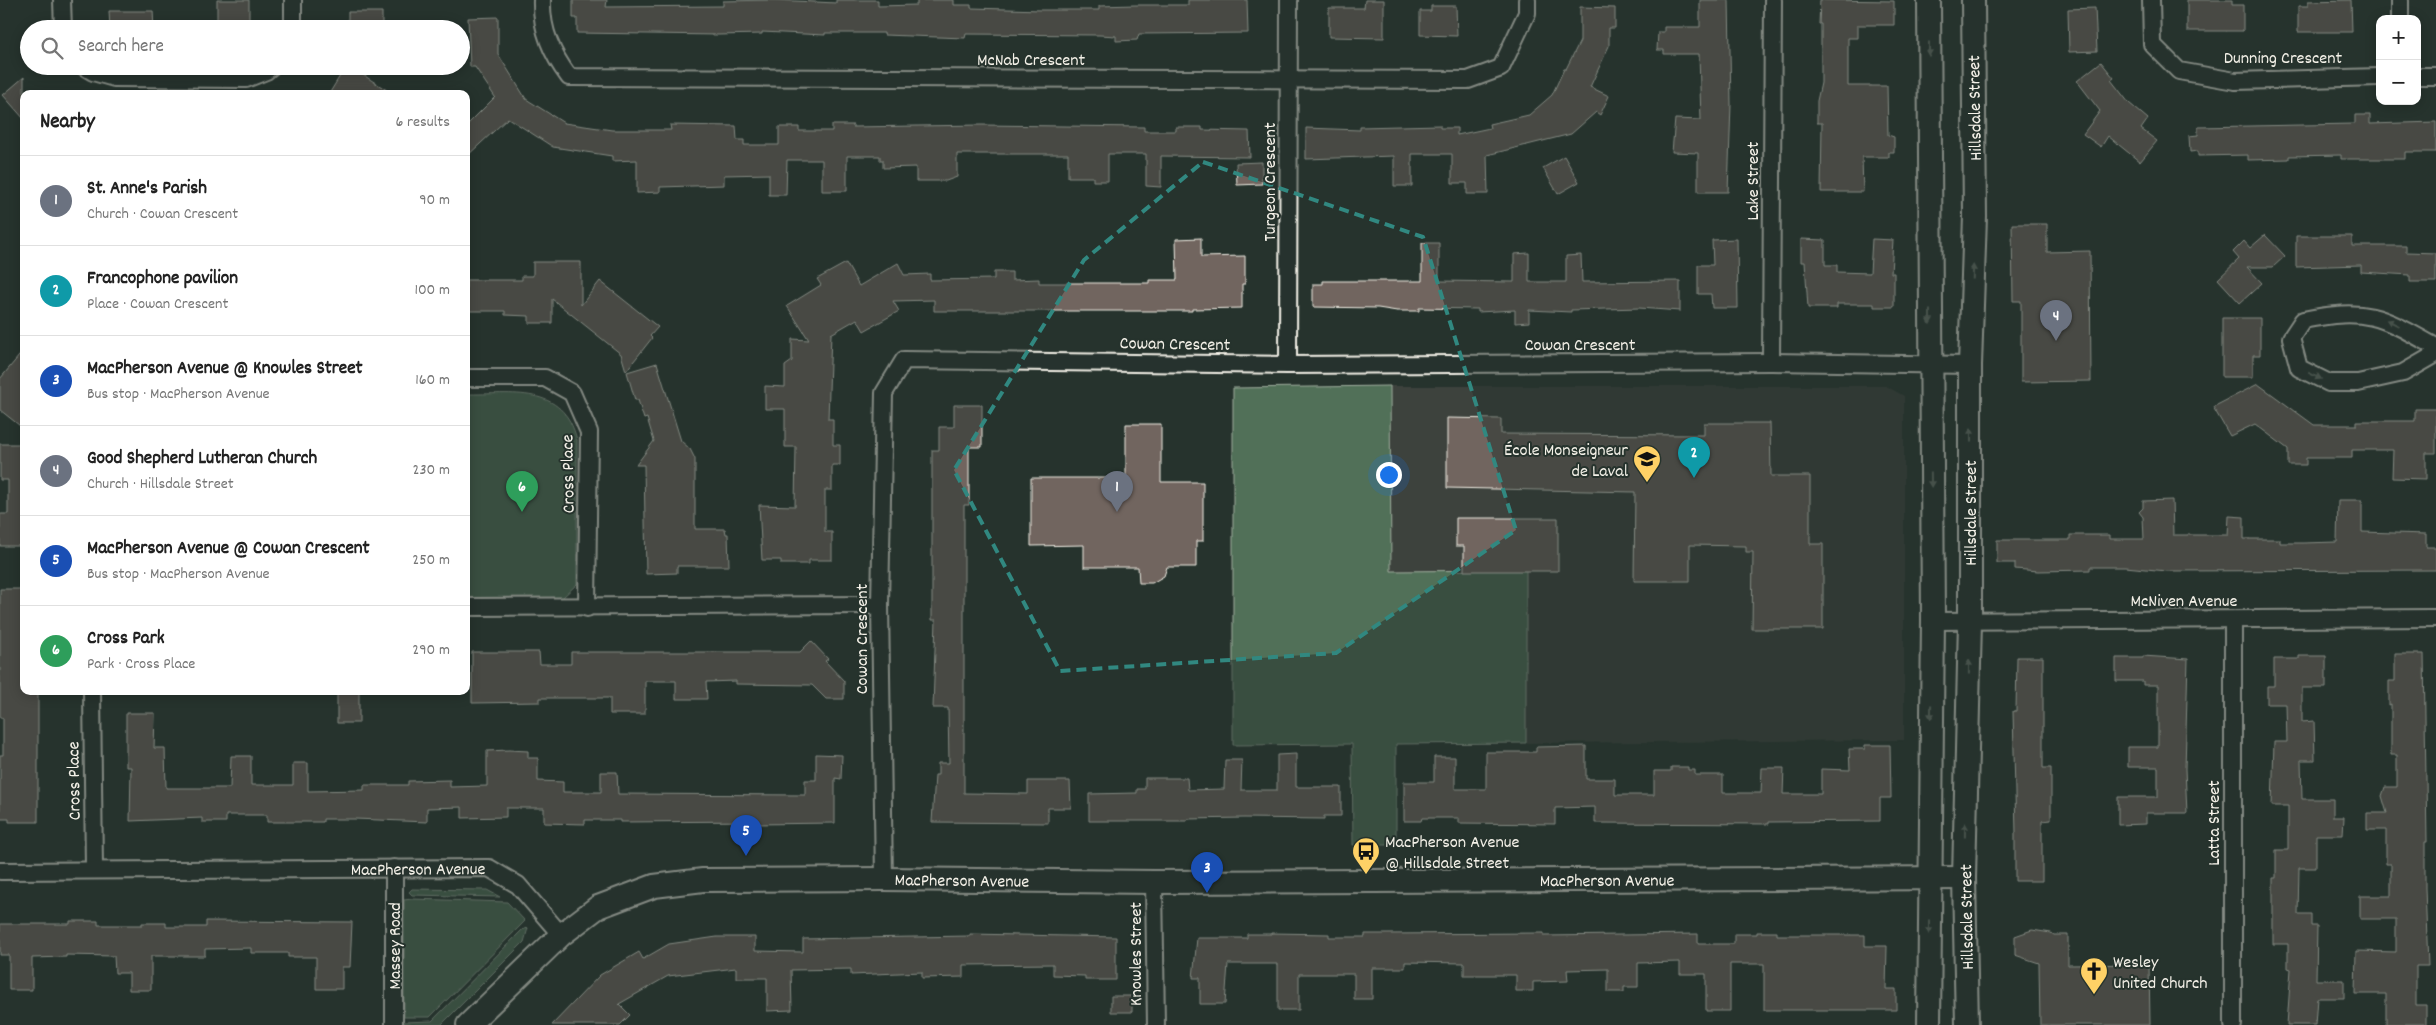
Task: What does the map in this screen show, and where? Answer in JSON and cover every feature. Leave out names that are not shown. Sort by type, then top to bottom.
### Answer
[{"type":"street","points":[[62,0],[63,20]]},
{"type":"street","points":[[293,0],[293,20]]},
{"type":"street","name":"McNab Crescent","points":[[542,0],[542,19],[554,56],[569,77],[1289,81],[1468,80],[1501,68],[1527,13],[1527,0]]},
{"type":"street","name":"Turgeon Crescent","points":[[1288,365],[1289,0]]},
{"type":"street","name":"Lake Street","points":[[1771,362],[1772,0]]},
{"type":"street","name":"Hillsdale Street","points":[[1929,0],[1933,621],[1929,1025]]},
{"type":"street","name":"Hillsdale Street","points":[[1967,1025],[1964,878],[1970,621],[1970,365],[1975,216],[1973,0]]},
{"type":"street","name":"Dunning Crescent","points":[[2151,0],[2152,44],[2179,72],[2235,81],[2376,77]]},
{"type":"street","points":[[2400,0],[2400,15]]},
{"type":"street","points":[[104,75],[114,78],[246,79],[256,75]]},
{"type":"street","points":[[2421,76],[2436,76]]},
{"type":"street","points":[[2436,347],[2389,320],[2363,314],[2333,314],[2303,320],[2291,338],[2299,368],[2330,383],[2358,383],[2403,373],[2436,354]]},
{"type":"street","name":"Cowan Crescent","points":[[884,879],[880,740],[880,605],[884,393],[904,360],[1288,365],[1771,362],[1970,365]]},
{"type":"street","name":"Cross Place","points":[[470,378],[545,378],[572,393],[589,432],[587,608]]},
{"type":"street","points":[[470,607],[587,608],[880,605]]},
{"type":"street","name":"McNiven Avenue","points":[[1933,621],[2436,618]]},
{"type":"street","name":"Latta Street","points":[[2233,620],[2233,1025]]},
{"type":"street","name":"Cross Place","points":[[92,695],[94,870]]},
{"type":"street","name":"Massey Road","points":[[394,868],[394,1025]]},
{"type":"street","name":"MacPherson Avenue","points":[[0,871],[489,868],[518,886],[561,935],[598,907],[654,886],[703,880],[884,879],[1154,882],[1964,878]]},
{"type":"street","name":"Knowles Street","points":[[1154,882],[1156,1025]]},
{"type":"street","points":[[468,1025],[561,935]]},
{"type":"highlighted area","points":[[1203,162],[1423,237],[1516,530],[1336,653],[1060,671],[954,470],[1084,260]]},
{"type":"shaded area","name":"École Monseigneur de Laval","points":[[1390,386],[1886,386],[1904,396],[1904,740],[1526,743],[1526,571],[1391,571]]},
{"type":"green space","points":[[1390,386],[1391,571],[1526,570],[1526,743],[1396,744],[1396,845],[1353,845],[1352,744],[1233,745],[1233,388]]},
{"type":"green space","points":[[470,394],[534,396],[548,401],[560,409],[570,422],[577,440],[577,584],[562,598],[552,601],[470,600]]},
{"type":"green space","points":[[412,889],[487,890],[500,897],[412,895],[409,892]]},
{"type":"green space","points":[[404,900],[507,902],[525,921],[430,1017],[404,1017]]},
{"type":"green space","points":[[528,928],[524,942],[441,1025],[404,1025],[404,1022],[432,1021],[522,930]]},
{"type":"building","points":[[217,0],[249,0],[249,20],[217,20]]},
{"type":"building","points":[[573,0],[607,0],[606,7],[723,6],[723,1],[774,0],[836,3],[836,0],[878,0],[878,6],[917,5],[917,0],[954,0],[954,5],[971,5],[971,8],[1099,10],[1099,6],[1188,5],[1188,0],[1247,0],[1248,33],[1139,34],[1137,40],[1116,41],[1116,36],[1100,35],[966,34],[965,38],[884,35],[884,33],[825,33],[825,35],[762,32],[762,34],[718,35],[577,33],[577,18],[573,18]]},
{"type":"building","points":[[1365,0],[1384,0],[1384,38],[1329,37],[1329,8],[1364,8]]},
{"type":"building","points":[[1700,0],[1729,0],[1731,104],[1728,192],[1698,192],[1698,153],[1672,152],[1675,119],[1701,120],[1699,54],[1664,54],[1664,50],[1657,50],[1658,32],[1664,32],[1664,27],[1700,27]]},
{"type":"building","points":[[1820,0],[1894,1],[1894,25],[1858,25],[1858,38],[1848,38],[1848,86],[1887,86],[1888,135],[1894,137],[1894,152],[1889,152],[1889,157],[1862,157],[1863,192],[1821,192],[1822,123],[1817,123],[1817,101],[1821,83]]},
{"type":"building","points":[[2187,0],[2232,0],[2232,5],[2243,5],[2243,31],[2187,31]]},
{"type":"building","points":[[2351,0],[2352,32],[2298,32],[2298,6],[2308,6],[2308,1]]},
{"type":"building","points":[[1431,6],[1456,6],[1457,36],[1420,35],[1420,11],[1431,11]]},
{"type":"building","points":[[1580,7],[1615,8],[1615,28],[1609,28],[1609,46],[1590,87],[1609,96],[1600,115],[1596,112],[1571,134],[1487,155],[1488,194],[1467,194],[1467,183],[1452,183],[1452,154],[1412,154],[1412,186],[1394,186],[1394,156],[1306,159],[1306,128],[1360,130],[1360,127],[1440,125],[1440,128],[1457,128],[1457,135],[1490,128],[1489,124],[1529,115],[1552,95],[1580,41]]},
{"type":"building","points":[[2095,8],[2097,51],[2069,52],[2068,9]]},
{"type":"building","points":[[109,11],[153,11],[154,20],[110,20]]},
{"type":"building","points":[[348,12],[382,12],[382,20],[348,20]]},
{"type":"building","points":[[498,17],[498,54],[526,99],[564,123],[612,130],[671,130],[670,125],[736,126],[737,140],[744,140],[744,145],[779,145],[779,127],[799,127],[799,131],[832,131],[832,125],[853,125],[853,127],[981,125],[1144,127],[1144,131],[1176,131],[1176,127],[1202,127],[1202,130],[1249,131],[1250,157],[1161,156],[1161,187],[1146,186],[1146,154],[1108,154],[1108,181],[1093,181],[1093,177],[1068,177],[1068,154],[957,154],[957,177],[946,181],[916,181],[916,167],[883,168],[883,160],[880,160],[880,156],[847,156],[847,191],[822,191],[822,160],[787,160],[786,195],[769,195],[769,174],[724,175],[724,185],[660,187],[660,192],[637,193],[637,160],[612,161],[612,156],[553,147],[508,118],[470,153],[470,122],[495,97],[475,67],[470,67],[470,20],[468,18]]},
{"type":"building","points":[[2101,62],[2114,78],[2111,80],[2129,103],[2148,119],[2141,129],[2157,141],[2140,162],[2108,136],[2101,147],[2083,134],[2100,111],[2077,81]]},
{"type":"building","points":[[341,75],[363,75],[387,90],[331,90]]},
{"type":"building","points":[[24,77],[24,90],[20,90],[20,114],[3,95]]},
{"type":"building","points":[[2355,115],[2370,115],[2370,124],[2436,122],[2436,152],[2405,152],[2405,159],[2341,159],[2341,155],[2289,156],[2289,159],[2248,160],[2248,155],[2198,156],[2198,151],[2190,152],[2189,136],[2198,135],[2198,127],[2355,124]]},
{"type":"building","points":[[1564,156],[1579,182],[1558,194],[1543,168]]},
{"type":"building","points":[[1262,162],[1262,184],[1237,185],[1236,163]]},
{"type":"building","points":[[2012,224],[2047,224],[2047,252],[2090,251],[2091,381],[2021,382],[2021,301],[2013,301]]},
{"type":"building","points":[[2265,235],[2285,256],[2273,267],[2247,267],[2262,283],[2240,303],[2218,279],[2239,259],[2233,252],[2244,241],[2250,248]]},
{"type":"building","points":[[2296,236],[2352,236],[2352,246],[2406,246],[2406,252],[2436,253],[2436,282],[2410,282],[2410,275],[2361,272],[2361,265],[2296,267]]},
{"type":"building","points":[[1201,238],[1201,257],[1245,256],[1245,284],[1242,284],[1242,308],[1192,309],[1192,311],[934,311],[934,300],[893,301],[899,311],[864,331],[857,319],[831,334],[828,419],[833,419],[833,445],[840,445],[840,465],[832,465],[832,490],[825,490],[825,532],[832,532],[832,560],[809,560],[809,564],[781,564],[781,560],[762,560],[759,505],[795,506],[796,447],[785,447],[785,409],[765,409],[765,386],[785,387],[785,366],[792,361],[792,339],[809,340],[787,306],[821,285],[817,279],[846,263],[859,286],[898,263],[904,275],[930,274],[930,280],[994,279],[994,272],[1012,272],[1012,280],[1039,279],[1039,283],[1149,283],[1149,280],[1177,280],[1176,239]]},
{"type":"building","points":[[1737,239],[1738,308],[1712,308],[1711,294],[1698,294],[1698,265],[1713,265],[1712,240]]},
{"type":"building","points":[[1801,239],[1825,240],[1825,265],[1837,265],[1837,272],[1870,273],[1872,239],[1893,240],[1891,273],[1894,273],[1894,307],[1874,307],[1874,304],[1837,304],[1837,308],[1808,308],[1805,262],[1801,262]]},
{"type":"building","points":[[1422,243],[1439,243],[1439,281],[1514,282],[1514,254],[1529,253],[1529,282],[1566,282],[1566,256],[1581,255],[1582,282],[1680,281],[1680,311],[1639,308],[1571,310],[1571,312],[1529,310],[1529,322],[1515,323],[1515,310],[1478,312],[1478,309],[1419,308],[1419,311],[1397,311],[1378,308],[1313,307],[1313,284],[1323,284],[1323,281],[1422,281]]},
{"type":"building","points":[[533,262],[581,262],[581,305],[600,281],[658,327],[650,336],[652,338],[626,371],[621,354],[552,299],[552,323],[529,323],[529,316],[505,315],[505,311],[470,311],[470,280],[522,280],[522,276],[533,276]]},
{"type":"building","points":[[2222,318],[2260,318],[2260,355],[2253,355],[2253,377],[2222,377]]},
{"type":"building","points":[[20,355],[20,426],[0,410],[0,379]]},
{"type":"building","points":[[657,363],[681,441],[690,449],[695,459],[695,529],[725,529],[726,534],[728,534],[729,566],[677,566],[677,573],[646,574],[644,465],[636,465],[654,441],[647,418],[644,419],[638,400],[635,400],[627,372]]},
{"type":"building","points":[[2258,384],[2314,425],[2357,425],[2357,421],[2415,421],[2415,409],[2436,409],[2436,453],[2426,453],[2426,479],[2392,478],[2393,450],[2352,450],[2352,458],[2306,458],[2306,465],[2288,465],[2288,449],[2255,424],[2230,436],[2213,407]]},
{"type":"building","points":[[954,405],[982,405],[982,447],[969,447],[969,505],[964,505],[964,793],[1028,794],[1028,781],[1070,781],[1071,808],[1048,808],[1048,823],[932,822],[935,775],[938,775],[938,763],[949,763],[948,708],[933,708],[936,620],[932,620],[932,450],[939,450],[939,427],[954,427]]},
{"type":"building","name":"École Monseigneur de Laval","points":[[1447,418],[1501,419],[1501,434],[1704,435],[1704,423],[1770,423],[1771,476],[1810,476],[1810,544],[1823,544],[1823,629],[1752,629],[1753,552],[1746,552],[1746,546],[1690,545],[1690,581],[1634,581],[1635,492],[1447,488]]},
{"type":"building","points":[[1126,424],[1161,424],[1161,482],[1203,482],[1203,541],[1196,541],[1196,567],[1167,567],[1164,576],[1152,583],[1139,583],[1138,567],[1084,567],[1084,545],[1031,546],[1031,478],[1126,478]]},
{"type":"building","points":[[0,444],[20,444],[20,546],[0,546],[0,514],[8,514],[8,480],[0,480]]},
{"type":"building","points":[[2172,500],[2173,535],[2228,535],[2229,516],[2244,517],[2244,539],[2280,539],[2280,543],[2303,543],[2337,542],[2338,500],[2362,500],[2362,532],[2426,534],[2426,547],[2436,547],[2436,570],[2167,571],[2125,567],[2090,567],[2090,570],[2038,571],[2015,569],[2015,563],[1997,563],[1997,540],[2070,540],[2070,535],[2110,535],[2110,539],[2144,539],[2143,517],[2139,512],[2143,508],[2143,501]]},
{"type":"building","points":[[1456,518],[1558,518],[1558,571],[1464,571],[1464,546],[1456,546]]},
{"type":"building","points":[[0,589],[20,589],[20,695],[38,695],[38,822],[9,822],[9,819],[0,819],[0,755],[3,755],[3,718],[0,718]]},
{"type":"building","points":[[811,641],[828,659],[825,661],[844,681],[844,699],[826,699],[812,685],[736,684],[736,681],[706,682],[707,699],[676,699],[676,681],[645,681],[645,714],[610,714],[610,698],[540,698],[540,702],[472,703],[472,652],[539,652],[540,664],[571,664],[571,652],[800,652]]},
{"type":"building","points":[[2395,654],[2424,654],[2427,842],[2425,842],[2425,888],[2428,966],[2416,966],[2416,1005],[2426,1005],[2426,1024],[2386,1024],[2386,994],[2355,994],[2356,951],[2396,952],[2396,919],[2360,919],[2360,896],[2391,896],[2391,864],[2386,864],[2386,830],[2367,830],[2367,813],[2387,813],[2382,796],[2385,787],[2397,787],[2397,755],[2391,755],[2391,704],[2389,705],[2389,681],[2395,681]]},
{"type":"building","points":[[2143,656],[2188,659],[2185,769],[2187,813],[2146,813],[2146,824],[2118,825],[2118,797],[2158,797],[2158,767],[2128,767],[2128,747],[2158,747],[2158,685],[2143,685],[2143,681],[2116,681],[2116,658],[2143,658]]},
{"type":"building","points":[[2299,656],[2326,656],[2326,688],[2302,688],[2302,722],[2314,721],[2315,760],[2301,760],[2302,799],[2333,799],[2333,817],[2344,817],[2343,835],[2316,835],[2316,868],[2299,868],[2298,914],[2311,914],[2311,926],[2317,926],[2316,980],[2344,980],[2344,998],[2317,998],[2315,1025],[2287,1025],[2291,969],[2288,968],[2288,944],[2273,944],[2273,878],[2276,878],[2276,850],[2288,850],[2288,806],[2272,806],[2274,742],[2287,742],[2286,704],[2267,704],[2267,686],[2274,686],[2274,659],[2299,659]]},
{"type":"building","points":[[2017,657],[2043,657],[2043,768],[2051,768],[2051,820],[2042,821],[2042,881],[2015,881],[2016,833],[2013,711],[2016,711]]},
{"type":"building","points":[[337,695],[359,695],[359,723],[337,723]]},
{"type":"building","points":[[126,713],[155,713],[154,748],[165,748],[166,788],[230,788],[231,756],[251,756],[251,785],[293,785],[293,763],[308,763],[308,791],[364,790],[364,785],[408,785],[408,781],[450,780],[450,787],[487,786],[487,751],[509,750],[528,751],[528,758],[538,758],[538,781],[563,782],[563,792],[601,792],[601,772],[617,772],[618,794],[805,795],[805,780],[816,780],[816,754],[842,755],[841,779],[835,778],[835,823],[756,824],[756,821],[621,822],[621,820],[585,820],[585,824],[544,823],[544,808],[506,808],[506,817],[462,818],[462,807],[427,808],[427,822],[323,819],[323,822],[267,822],[267,815],[226,815],[226,822],[202,822],[202,818],[130,821],[131,767],[126,767]]},
{"type":"building","points":[[1865,745],[1890,745],[1891,798],[1880,798],[1880,821],[1769,822],[1769,824],[1595,823],[1595,807],[1555,808],[1555,824],[1459,823],[1459,818],[1422,818],[1421,821],[1404,821],[1404,782],[1434,782],[1434,757],[1455,757],[1455,789],[1486,789],[1486,752],[1536,752],[1536,747],[1586,746],[1586,779],[1615,779],[1615,795],[1654,795],[1654,771],[1671,771],[1671,767],[1688,767],[1688,770],[1695,770],[1695,775],[1723,775],[1723,793],[1761,793],[1762,768],[1784,768],[1783,794],[1821,794],[1821,769],[1850,770],[1849,749],[1865,749]]},
{"type":"building","points":[[1296,754],[1296,787],[1341,787],[1341,816],[1324,816],[1324,819],[1244,818],[1187,819],[1187,821],[1089,821],[1089,794],[1137,793],[1137,789],[1145,789],[1145,778],[1187,778],[1188,790],[1224,789],[1225,760],[1242,760],[1241,790],[1277,790],[1277,755]]},
{"type":"building","points":[[70,921],[98,921],[98,925],[166,923],[166,927],[206,927],[206,921],[352,922],[350,967],[342,967],[342,989],[316,989],[316,957],[288,957],[288,953],[251,953],[251,948],[205,949],[205,956],[151,956],[151,990],[129,990],[129,973],[115,973],[114,956],[66,955],[66,957],[32,958],[32,990],[9,990],[9,955],[0,955],[0,924],[70,924]]},
{"type":"building","name":"Wesley United Church","points":[[2032,930],[2054,935],[2068,935],[2068,965],[2149,964],[2150,1025],[2040,1025],[2039,963],[2015,955],[2015,936]]},
{"type":"building","points":[[1757,932],[1777,932],[1777,935],[1865,935],[1865,946],[1887,946],[1886,989],[1896,989],[1896,1010],[1764,1010],[1764,964],[1730,964],[1730,1011],[1706,1011],[1706,974],[1680,974],[1680,962],[1638,963],[1638,987],[1624,987],[1624,992],[1608,992],[1608,969],[1567,970],[1568,981],[1533,982],[1533,991],[1516,991],[1516,975],[1464,975],[1464,963],[1405,962],[1405,968],[1372,968],[1372,999],[1354,999],[1354,974],[1299,974],[1299,1010],[1278,1010],[1278,964],[1228,964],[1225,1004],[1200,1004],[1200,978],[1193,978],[1197,938],[1247,938],[1247,934],[1271,933],[1329,934],[1329,937],[1365,937],[1365,934],[1544,933],[1544,936],[1698,934],[1698,944],[1734,944],[1734,934],[1757,934]]},
{"type":"building","points":[[970,934],[1116,937],[1116,980],[1085,980],[1085,976],[1053,975],[1053,964],[963,965],[963,977],[922,978],[922,972],[851,975],[851,969],[791,970],[792,1010],[767,1011],[767,978],[736,978],[736,968],[668,976],[619,1004],[630,1015],[620,1025],[552,1025],[600,975],[639,952],[643,959],[669,944],[717,937],[755,937],[755,951],[803,952],[803,939],[970,936]]},
{"type":"building","points":[[1111,996],[1132,996],[1132,1012],[1111,1012]]},
{"type":"place","name":"Good Shepherd Lutheran Church","points":[[2056,341]]},
{"type":"place","name":"Francophone pavilion","points":[[1694,478]]},
{"type":"place","name":"École Monseigneur de Laval","points":[[1647,483]]},
{"type":"place","name":"Cross Park","points":[[522,512]]},
{"type":"place","name":"St. Anne's Parish","points":[[1117,512]]},
{"type":"place","name":"MacPherson Avenue @ Cowan Crescent","points":[[746,856]]},
{"type":"place","name":"MacPherson Avenue @ Hillsdale Street","points":[[1366,875]]},
{"type":"place","name":"MacPherson Avenue @ Knowles Street","points":[[1207,893]]},
{"type":"place","name":"Wesley United Church","points":[[2094,995]]}]
